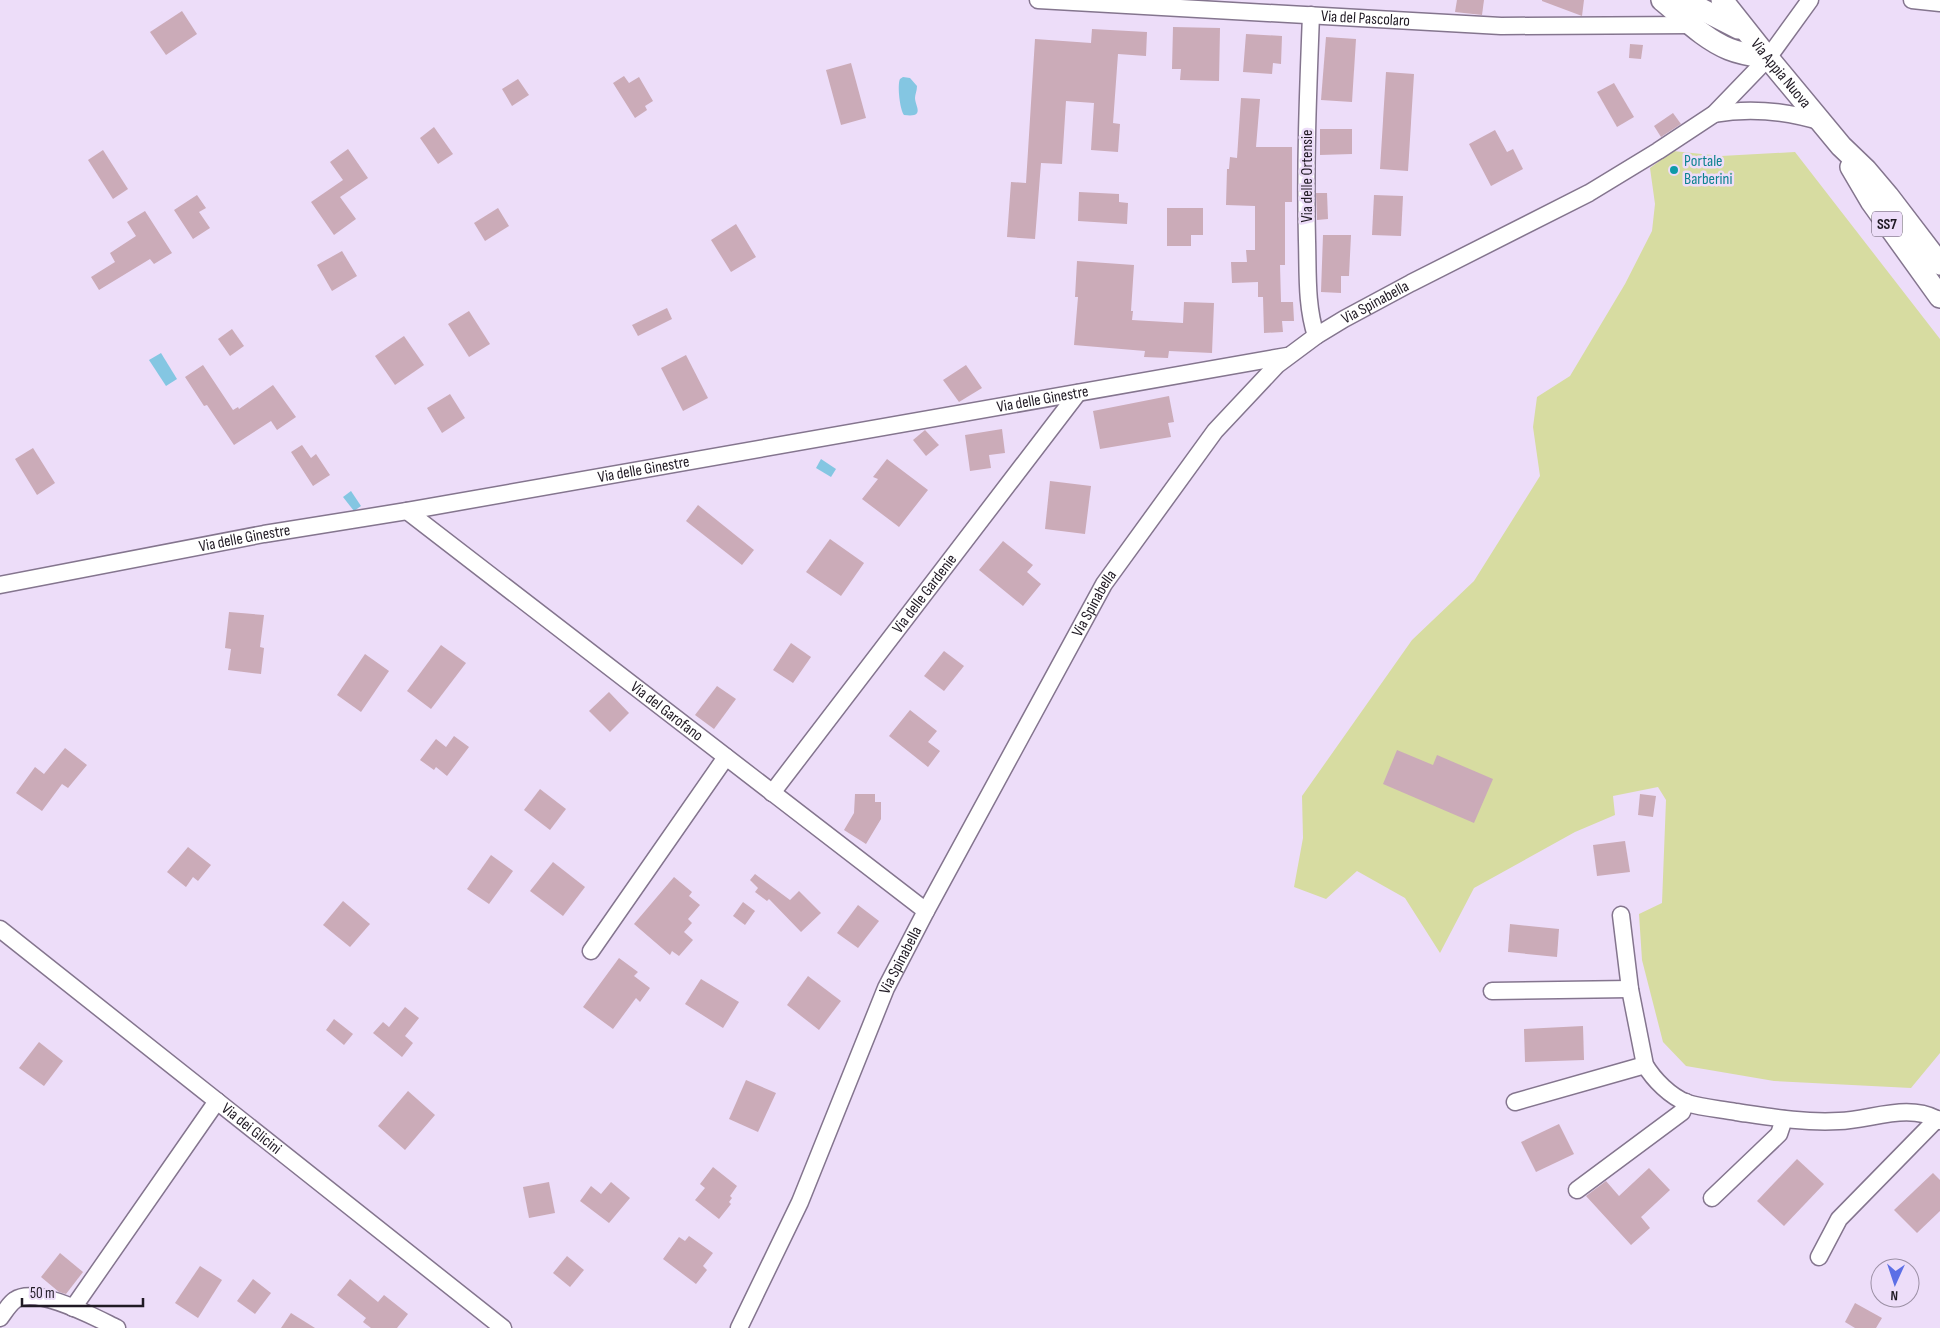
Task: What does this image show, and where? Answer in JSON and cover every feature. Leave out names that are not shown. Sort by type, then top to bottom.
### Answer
[{"type":"main road","points":[[1662,0],[1697,8],[1747,32]]},
{"type":"main road","points":[[1662,0],[1692,25],[1728,49],[1768,58]]},
{"type":"main road","name":"Via Appia Nuova","points":[[1722,0],[1841,146],[1888,196],[1940,264]]},
{"type":"main road","name":"Via Appia Nuova","points":[[1841,146],[1871,201],[1940,297]]},
{"type":"street","name":"Via del Pascolaro","points":[[1038,0],[1508,26],[1692,25]]},
{"type":"street","name":"Via Spinabella","points":[[739,1328],[800,1202],[886,988],[926,911],[1080,624],[1113,570],[1215,431],[1287,356],[1344,318],[1589,193],[1652,155],[1714,114],[1768,58],[1810,0]]},
{"type":"street","points":[[1912,0],[1940,3]]},
{"type":"street","name":"Via delle Ortensie","points":[[1311,15],[1306,136],[1306,206],[1309,300],[1316,336]]},
{"type":"street","name":"Via Spinabella","points":[[1714,114],[1740,110],[1765,110],[1795,114],[1822,122]]},
{"type":"street","name":"Via delle Ginestre","points":[[0,585],[259,535],[407,512],[1287,356]]},
{"type":"street","name":"Via delle Gardenie","points":[[772,793],[1078,393]]},
{"type":"street","name":"Via del Garofano","points":[[407,512],[926,911]]},
{"type":"street","points":[[591,951],[726,757]]},
{"type":"street","points":[[1621,915],[1630,989],[1645,1065],[1650,1074],[1668,1091],[1686,1102],[1707,1108],[1784,1119],[1839,1122],[1910,1112],[1927,1115],[1938,1120],[1839,1219],[1818,1257]]},
{"type":"street","name":"Via dei Glicini","points":[[0,929],[503,1328]]},
{"type":"street","points":[[1492,991],[1630,989]]},
{"type":"street","points":[[1516,1102],[1645,1065]]},
{"type":"street","points":[[73,1308],[217,1101]]},
{"type":"street","points":[[1577,1190],[1682,1112],[1686,1102]]},
{"type":"street","points":[[1712,1198],[1779,1134],[1784,1119]]},
{"type":"street","points":[[0,1318],[13,1301],[25,1296],[45,1299],[73,1308],[117,1328]]},
{"type":"green space","points":[[1673,151],[1721,156],[1795,152],[1940,339],[1940,1053],[1911,1088],[1774,1081],[1686,1066],[1663,1042],[1642,960],[1639,914],[1662,903],[1666,800],[1658,787],[1613,796],[1615,815],[1575,832],[1474,888],[1440,953],[1405,898],[1357,871],[1326,899],[1294,887],[1303,838],[1302,796],[1412,640],[1474,581],[1540,476],[1533,427],[1537,397],[1570,376],[1625,284],[1652,231],[1655,204],[1650,168]]},
{"type":"water","points":[[903,77],[910,78],[917,86],[915,98],[918,111],[915,115],[904,115],[900,103],[899,86],[900,79]]},
{"type":"water","points":[[161,353],[177,379],[166,386],[149,360]]},
{"type":"water","points":[[821,459],[836,469],[831,477],[816,468]]},
{"type":"water","points":[[351,491],[361,506],[354,511],[343,497]]},
{"type":"building","points":[[1457,0],[1484,0],[1482,15],[1455,12]]},
{"type":"building","points":[[1584,0],[1582,16],[1542,1]]},
{"type":"building","points":[[182,11],[197,34],[166,55],[150,32]]},
{"type":"building","points":[[1173,27],[1220,28],[1219,81],[1180,80],[1181,69],[1172,69]]},
{"type":"building","points":[[1092,29],[1147,32],[1146,56],[1118,54],[1113,123],[1120,124],[1118,152],[1091,150],[1094,103],[1066,101],[1062,164],[1041,163],[1035,239],[1007,237],[1011,182],[1026,183],[1035,39],[1091,43]]},
{"type":"building","points":[[1246,34],[1282,36],[1281,64],[1273,63],[1272,74],[1243,72]]},
{"type":"building","points":[[1326,37],[1356,39],[1352,102],[1321,100]]},
{"type":"building","points":[[1630,44],[1643,45],[1641,59],[1629,58]]},
{"type":"building","points":[[851,63],[866,118],[841,125],[826,70]]},
{"type":"building","points":[[1386,72],[1414,74],[1408,171],[1380,169]]},
{"type":"building","points":[[624,76],[629,83],[639,77],[653,101],[645,106],[647,110],[635,118],[613,83]]},
{"type":"building","points":[[518,79],[529,95],[512,106],[502,89]]},
{"type":"building","points":[[1614,83],[1634,117],[1617,127],[1597,92]]},
{"type":"building","points":[[1241,98],[1260,99],[1256,147],[1292,147],[1292,202],[1285,202],[1285,265],[1280,265],[1281,302],[1293,302],[1294,321],[1282,321],[1283,332],[1264,333],[1263,297],[1258,297],[1258,282],[1232,283],[1231,262],[1247,262],[1246,250],[1255,250],[1255,206],[1226,205],[1227,169],[1229,169],[1230,157],[1237,158]]},
{"type":"building","points":[[1673,113],[1681,124],[1661,137],[1654,126]]},
{"type":"building","points":[[434,127],[453,154],[438,164],[420,138]]},
{"type":"building","points":[[1320,129],[1352,129],[1352,154],[1320,155]]},
{"type":"building","points":[[1495,130],[1507,152],[1513,149],[1523,169],[1491,186],[1469,144]]},
{"type":"building","points":[[348,149],[368,178],[340,197],[356,219],[334,235],[311,202],[343,180],[330,162]]},
{"type":"building","points":[[103,150],[128,189],[113,199],[88,160]]},
{"type":"building","points":[[1079,192],[1119,194],[1119,202],[1128,203],[1127,224],[1078,221]]},
{"type":"building","points":[[1316,193],[1327,193],[1328,219],[1317,220]]},
{"type":"building","points":[[197,195],[206,208],[199,212],[210,228],[193,239],[174,210]]},
{"type":"building","points":[[1374,195],[1403,196],[1401,236],[1372,235]]},
{"type":"building","points":[[498,208],[509,226],[485,241],[474,223]]},
{"type":"building","points":[[1167,208],[1203,208],[1203,235],[1191,235],[1191,246],[1167,246]]},
{"type":"building","points":[[145,211],[172,253],[154,264],[150,259],[99,290],[91,277],[115,262],[110,253],[136,236],[127,222]]},
{"type":"building","points":[[736,224],[756,257],[731,272],[711,240]]},
{"type":"building","points":[[1323,235],[1351,235],[1349,276],[1341,276],[1341,293],[1321,292]]},
{"type":"building","points":[[342,251],[357,276],[332,291],[317,265]]},
{"type":"building","points":[[1077,261],[1134,265],[1132,320],[1183,323],[1184,302],[1214,303],[1212,353],[1169,351],[1168,358],[1144,357],[1145,351],[1074,345],[1078,297],[1075,297]]},
{"type":"building","points":[[667,308],[672,319],[638,336],[632,325]]},
{"type":"building","points":[[469,311],[490,344],[469,357],[448,324]]},
{"type":"building","points":[[232,329],[244,346],[230,356],[218,339]]},
{"type":"building","points":[[404,336],[424,365],[395,385],[375,356]]},
{"type":"building","points":[[686,355],[708,398],[683,411],[661,368]]},
{"type":"building","points":[[203,365],[233,410],[238,407],[239,409],[273,385],[296,417],[277,430],[271,421],[234,445],[207,405],[204,406],[185,377]]},
{"type":"building","points":[[966,365],[982,388],[959,402],[943,380]]},
{"type":"building","points":[[450,394],[465,418],[442,433],[427,408]]},
{"type":"building","points":[[1169,396],[1174,422],[1168,423],[1171,437],[1100,449],[1093,411]]},
{"type":"building","points":[[1002,429],[1005,453],[989,455],[991,468],[970,471],[965,435]]},
{"type":"building","points":[[925,430],[939,445],[926,456],[913,440]]},
{"type":"building","points":[[302,445],[311,458],[316,454],[330,475],[313,486],[291,452]]},
{"type":"building","points":[[33,448],[55,483],[37,495],[15,459]]},
{"type":"building","points":[[887,459],[928,490],[899,527],[862,499],[878,479],[873,477]]},
{"type":"building","points":[[1050,481],[1091,486],[1085,534],[1045,529]]},
{"type":"building","points":[[698,505],[754,550],[742,565],[686,521]]},
{"type":"building","points":[[830,539],[864,563],[841,596],[806,572]]},
{"type":"building","points":[[1003,541],[1033,565],[1027,572],[1041,584],[1023,606],[979,570]]},
{"type":"building","points":[[229,612],[264,615],[260,647],[264,648],[261,674],[228,670],[231,649],[225,648]]},
{"type":"building","points":[[791,643],[811,657],[793,683],[773,670]]},
{"type":"building","points":[[441,645],[466,663],[431,709],[407,691]]},
{"type":"building","points":[[944,651],[964,666],[944,691],[924,676]]},
{"type":"building","points":[[365,654],[389,671],[361,712],[337,695]]},
{"type":"building","points":[[717,686],[736,699],[714,729],[695,715]]},
{"type":"building","points":[[609,692],[629,713],[610,732],[589,711]]},
{"type":"building","points":[[910,710],[937,731],[928,742],[940,751],[928,767],[889,736]]},
{"type":"building","points":[[454,736],[469,747],[447,776],[436,767],[434,770],[420,760],[436,739],[446,747]]},
{"type":"building","points":[[65,748],[87,765],[68,788],[62,784],[42,811],[16,793],[35,767],[44,774]]},
{"type":"building","points":[[1397,750],[1433,765],[1437,755],[1493,779],[1474,823],[1383,784]]},
{"type":"building","points":[[540,789],[566,809],[550,830],[524,810]]},
{"type":"building","points":[[855,794],[875,794],[875,802],[881,802],[881,819],[866,844],[844,830],[854,813]]},
{"type":"building","points":[[1640,794],[1656,796],[1653,817],[1638,815]]},
{"type":"building","points":[[1625,841],[1630,872],[1597,876],[1593,845]]},
{"type":"building","points":[[188,847],[211,865],[198,881],[193,877],[186,887],[167,872]]},
{"type":"building","points":[[491,855],[513,871],[489,904],[467,889]]},
{"type":"building","points":[[553,862],[585,887],[563,916],[530,891]]},
{"type":"building","points":[[755,874],[790,900],[799,891],[821,913],[801,932],[769,899],[767,901],[755,892],[758,888],[750,880]]},
{"type":"building","points":[[674,877],[692,892],[689,896],[700,905],[688,919],[692,923],[684,932],[693,940],[679,956],[672,951],[670,955],[634,924]]},
{"type":"building","points":[[343,901],[370,924],[350,947],[323,925]]},
{"type":"building","points":[[743,902],[755,911],[745,925],[733,916]]},
{"type":"building","points":[[858,905],[879,921],[858,948],[837,933]]},
{"type":"building","points":[[1510,924],[1559,929],[1557,957],[1508,952]]},
{"type":"building","points":[[619,958],[638,972],[634,976],[650,988],[640,1002],[636,998],[613,1029],[583,1007]]},
{"type":"building","points":[[808,976],[841,1001],[819,1030],[787,1005]]},
{"type":"building","points":[[701,979],[739,1002],[723,1028],[685,1004]]},
{"type":"building","points":[[405,1007],[419,1018],[405,1036],[413,1043],[402,1057],[373,1033],[383,1022],[389,1027]]},
{"type":"building","points":[[334,1019],[353,1034],[344,1045],[326,1030]]},
{"type":"building","points":[[1583,1026],[1584,1060],[1525,1062],[1524,1029]]},
{"type":"building","points":[[39,1042],[63,1061],[44,1086],[19,1068]]},
{"type":"building","points":[[746,1080],[776,1093],[758,1132],[729,1119]]},
{"type":"building","points":[[408,1091],[435,1115],[405,1150],[378,1126]]},
{"type":"building","points":[[1559,1124],[1574,1154],[1536,1172],[1521,1142]]},
{"type":"building","points":[[1797,1159],[1824,1184],[1784,1226],[1757,1201]]},
{"type":"building","points":[[713,1167],[737,1186],[730,1196],[732,1198],[729,1202],[731,1204],[719,1219],[695,1200],[705,1188],[700,1184]]},
{"type":"building","points":[[1649,1168],[1670,1190],[1641,1217],[1650,1228],[1631,1245],[1586,1196],[1606,1181],[1619,1196]]},
{"type":"building","points":[[1933,1173],[1940,1180],[1940,1211],[1917,1233],[1894,1210]]},
{"type":"building","points":[[549,1182],[555,1213],[529,1218],[523,1187]]},
{"type":"building","points":[[611,1182],[630,1198],[609,1223],[580,1201],[591,1186],[601,1194]]},
{"type":"building","points":[[689,1236],[713,1253],[703,1266],[707,1270],[696,1284],[663,1259],[679,1237],[685,1241]]},
{"type":"building","points":[[60,1253],[83,1272],[66,1294],[59,1292],[41,1277]]},
{"type":"building","points":[[567,1256],[584,1270],[570,1287],[553,1273]]},
{"type":"building","points":[[200,1266],[222,1280],[198,1318],[175,1303]]},
{"type":"building","points":[[253,1279],[271,1293],[255,1314],[237,1301]]},
{"type":"building","points":[[350,1279],[378,1302],[384,1295],[408,1314],[397,1328],[371,1328],[363,1322],[366,1318],[337,1295]]},
{"type":"building","points":[[1855,1303],[1882,1318],[1876,1328],[1855,1328],[1845,1322]]},
{"type":"building","points":[[291,1313],[315,1328],[281,1328]]},
{"type":"place","name":"Portale Barberini","points":[[1674,170]]}]
